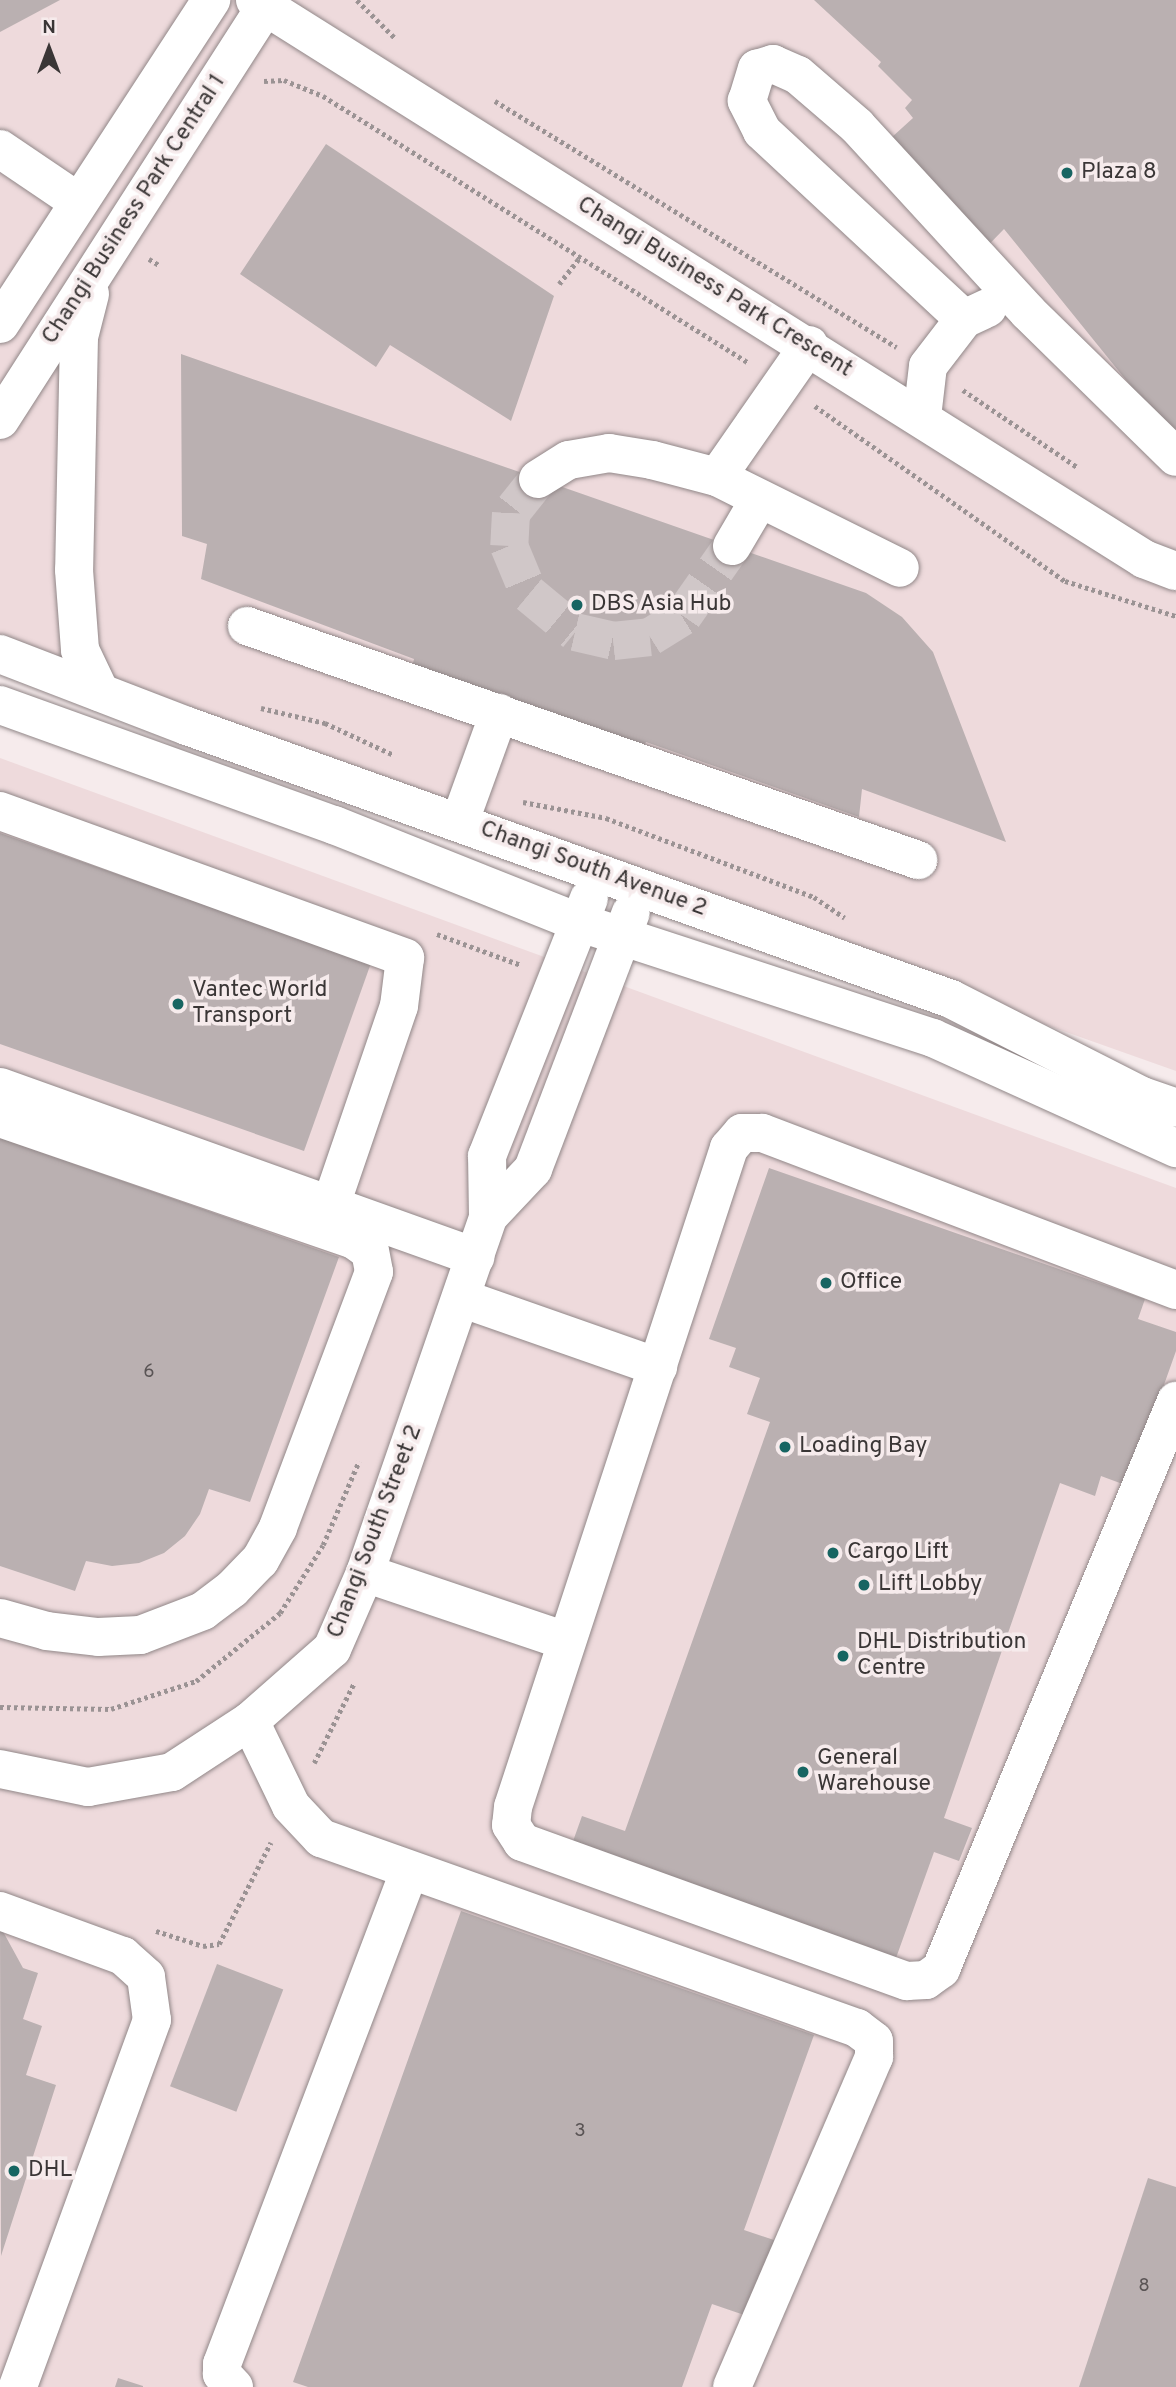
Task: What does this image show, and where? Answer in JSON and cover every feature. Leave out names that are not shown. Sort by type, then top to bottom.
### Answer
[{"type":"street","points":[[0,324],[77,201],[211,0]]},
{"type":"street","name":"Changi Business Park Central 1","points":[[0,420],[264,2]]},
{"type":"street","name":"Changi Business Park Crescent","points":[[264,2],[596,216],[809,345],[1144,559],[1176,571]]},
{"type":"street","points":[[964,319],[762,131],[747,101],[757,69],[773,64],[798,75],[857,126],[1028,312],[1176,457]]},
{"type":"street","points":[[0,149],[77,201]]},
{"type":"street","points":[[94,275],[79,337],[74,570],[80,650],[100,692]]},
{"type":"street","points":[[922,417],[928,366],[964,319],[993,306],[1028,312]]},
{"type":"street","points":[[718,477],[809,345]]},
{"type":"street","points":[[538,478],[569,460],[610,453],[718,477],[759,500],[900,568]]},
{"type":"street","points":[[732,546],[759,500]]},
{"type":"street","points":[[247,626],[918,860]]},
{"type":"street","name":"Changi South Avenue 2","points":[[0,654],[460,821],[600,875],[951,999],[1142,1096],[1176,1108]]},
{"type":"street","points":[[0,705],[334,825],[578,922],[933,1038],[1176,1148]]},
{"type":"street","points":[[460,821],[499,713]]},
{"type":"street","points":[[0,811],[405,958],[399,1006],[331,1205]]},
{"type":"street","name":"Changi South Street 2","points":[[0,1769],[88,1787],[172,1772],[250,1721],[332,1649],[365,1573],[488,1217],[487,1156],[578,922],[600,875]]},
{"type":"street","name":"Changi South Street 2","points":[[488,1217],[533,1169],[641,888]]},
{"type":"street","points":[[0,1087],[475,1257]]},
{"type":"street","points":[[0,1118],[354,1240],[370,1251],[374,1272],[278,1528],[260,1560],[232,1589],[203,1611],[140,1635],[60,1633],[0,1618]]},
{"type":"street","points":[[1176,1290],[762,1133],[742,1133],[729,1148],[513,1807],[511,1825],[522,1842],[907,1981],[926,1980],[940,1969],[1176,1401]]},
{"type":"street","points":[[461,1298],[658,1367]]},
{"type":"street","points":[[365,1573],[566,1641]]},
{"type":"street","points":[[250,1721],[291,1806],[321,1838],[409,1872],[857,2028],[874,2040],[874,2057],[732,2387]]},
{"type":"street","points":[[234,2387],[222,2374],[222,2364],[409,1872]]},
{"type":"street","points":[[0,1912],[123,1956],[146,1977],[152,2020],[18,2387]]},
{"type":"path","points":[[357,0],[404,47]]},
{"type":"path","points":[[252,83],[284,80],[323,96],[783,384],[1065,581],[1176,616]]},
{"type":"path","points":[[484,94],[928,366],[1086,473]]},
{"type":"path","points":[[559,284],[580,257]]},
{"type":"path","points":[[520,979],[524,966]]},
{"type":"path","points":[[0,1707],[111,1709],[196,1681],[280,1613],[328,1537],[360,1456]]},
{"type":"path","points":[[153,1930],[203,1945],[219,1944],[337,1723],[358,1672]]},
{"type":"shaded area","points":[[0,0],[1176,0],[1176,1071],[0,654]]},
{"type":"shaded area","points":[[0,758],[1176,1188],[1176,2387],[0,2387]]},
{"type":"building","points":[[0,0],[60,0],[0,32]]},
{"type":"building","name":"Plaza 8","points":[[814,0],[1176,0],[1176,442],[1004,229],[967,267],[870,157],[913,118],[905,108],[912,100],[878,66],[881,62]]},
{"type":"building","points":[[326,144],[554,296],[511,421],[390,345],[376,367],[240,274]]},
{"type":"building","name":"DBS Asia Hub","points":[[181,354],[866,593],[902,617],[933,652],[1006,842],[862,789],[859,817],[646,742],[643,749],[412,667],[414,659],[201,579],[207,544],[182,536]]},
{"type":"building","name":"Vantec World Transport","points":[[0,833],[371,963],[304,1151],[0,1044]]},
{"type":"building","points":[[0,1138],[339,1257],[250,1502],[209,1489],[200,1514],[185,1536],[164,1553],[139,1563],[112,1566],[86,1561],[75,1591],[0,1566]]},
{"type":"building","name":"DHL Distribution Centre","points":[[769,1168],[1145,1299],[1138,1319],[1176,1332],[1176,1351],[1128,1486],[1101,1476],[1095,1496],[1060,1483],[944,1818],[972,1828],[959,1861],[934,1852],[896,1958],[572,1844],[582,1816],[625,1831],[770,1422],[747,1414],[760,1378],[729,1367],[736,1348],[709,1339]]},
{"type":"building","points":[[461,1911],[814,2035],[744,2230],[777,2241],[750,2317],[712,2304],[682,2387],[308,2387],[293,2382]]},
{"type":"building","name":"DHL","points":[[0,1926],[23,1968],[38,1973],[23,2019],[42,2026],[26,2075],[56,2085],[1,2256]]},
{"type":"building","points":[[217,1964],[283,1989],[236,2112],[170,2086]]},
{"type":"building","points":[[1148,2178],[1176,2187],[1176,2387],[1079,2387]]},
{"type":"building","points":[[118,2378],[143,2386],[143,2387],[115,2387]]},
{"type":"tunnel","points":[[538,479],[511,513],[509,546],[529,594],[575,632],[613,641],[650,637],[683,616],[732,546]]},
{"type":"place","name":"Plaza 8","points":[[1067,173]]},
{"type":"place","name":"DBS Asia Hub","points":[[577,605]]},
{"type":"place","name":"Vantec World Transport","points":[[178,1004]]},
{"type":"place","name":"Office","points":[[826,1283]]},
{"type":"place","name":"Loading Bay","points":[[785,1447]]},
{"type":"place","name":"Cargo Lift","points":[[833,1553]]},
{"type":"place","name":"Lift Lobby","points":[[864,1585]]},
{"type":"place","name":"DHL Distribution Centre","points":[[843,1656]]},
{"type":"place","name":"General Warehouse","points":[[803,1772]]},
{"type":"place","name":"DHL","points":[[14,2171]]}]
